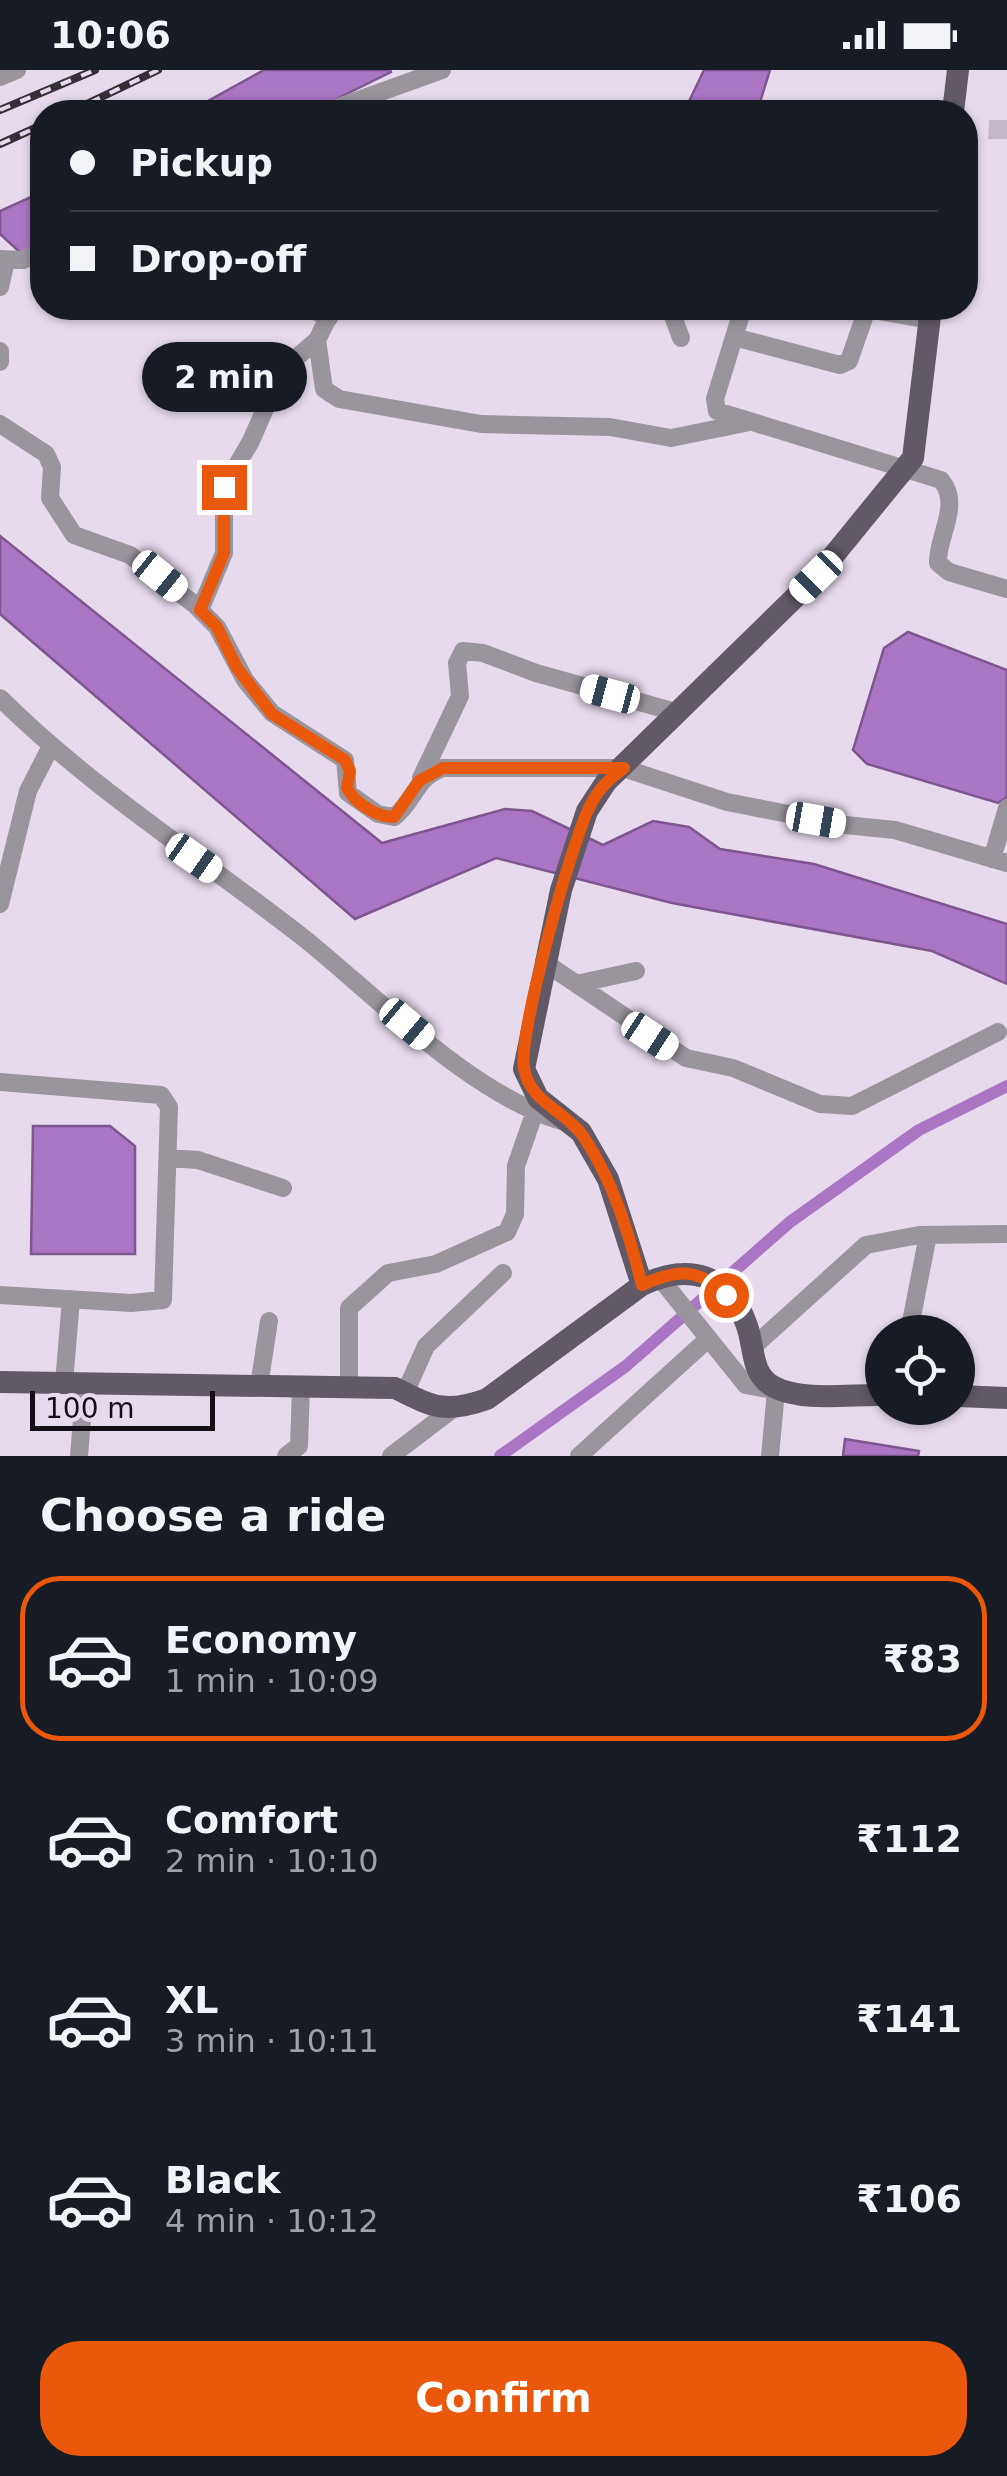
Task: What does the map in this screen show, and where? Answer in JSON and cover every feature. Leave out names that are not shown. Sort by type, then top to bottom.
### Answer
[{"type":"main road","points":[[954,100],[958,70]]},
{"type":"main road","points":[[651,1281],[608,1179],[581,1132],[538,1098],[524,1069],[560,890],[587,811],[606,782],[816,577],[906,467],[916,448],[929,320]]},
{"type":"main road","points":[[0,1382],[395,1388],[438,1409],[454,1408],[487,1398],[651,1281],[690,1270],[712,1280],[740,1309],[757,1372],[780,1390],[865,1394]]},
{"type":"main road","points":[[975,1397],[1007,1398]]},
{"type":"street","points":[[0,78],[18,70]]},
{"type":"street","points":[[362,100],[442,70]]},
{"type":"street","points":[[381,100],[386,92]]},
{"type":"street","points":[[0,287],[3,260],[30,254]]},
{"type":"street","points":[[200,610],[224,553],[224,487],[251,442],[282,370],[317,340],[327,320]]},
{"type":"street","points":[[674,320],[681,338]]},
{"type":"street","points":[[739,320],[715,406],[722,414],[941,480],[949,491],[938,564],[949,572],[1007,590]]},
{"type":"street","points":[[734,337],[840,364],[849,361],[863,320]]},
{"type":"street","points":[[317,340],[324,389],[340,399],[481,424],[610,427],[671,438],[745,422]]},
{"type":"street","points":[[0,351],[0,362]]},
{"type":"street","points":[[0,424],[46,454],[52,467],[50,498],[74,535],[130,555],[200,610],[217,627],[237,668],[272,714],[345,760],[350,771],[347,788],[354,799],[378,814],[394,817],[419,781],[460,696],[457,663],[464,651],[483,653],[536,673],[679,713]]},
{"type":"street","points":[[0,698],[50,748],[308,942],[430,1043],[534,1114],[570,1123]]},
{"type":"street","points":[[0,904],[9,832],[50,748]]},
{"type":"street","points":[[419,781],[443,768],[624,768],[727,802],[845,825],[895,830],[999,861],[1006,814]]},
{"type":"street","points":[[544,962],[686,1058],[733,1068],[832,1107],[852,1106],[998,1032]]},
{"type":"street","points":[[576,984],[636,971]]},
{"type":"street","points":[[0,1082],[166,1097],[168,1158],[166,1297],[159,1302],[131,1303],[0,1295]]},
{"type":"street","points":[[349,1388],[350,1308],[388,1273],[436,1264],[507,1232],[515,1214],[516,1166],[534,1114]]},
{"type":"street","points":[[168,1158],[198,1160],[284,1188]]},
{"type":"street","points":[[752,1348],[853,1254],[891,1238],[1007,1234]]},
{"type":"street","points":[[912,1315],[928,1235]]},
{"type":"street","points":[[405,1393],[426,1346],[503,1272]]},
{"type":"street","points":[[651,1281],[688,1310],[746,1385],[780,1390],[770,1456]]},
{"type":"street","points":[[71,1299],[79,1456]]},
{"type":"street","points":[[259,1386],[269,1320]]},
{"type":"street","points":[[579,1456],[708,1340]]},
{"type":"street","points":[[286,1456],[299,1446],[301,1387]]},
{"type":"street","points":[[391,1456],[454,1408]]},
{"type":"shaded area","points":[[264,70],[391,72],[334,100],[210,100]]},
{"type":"shaded area","points":[[704,70],[770,70],[761,100],[690,100]]},
{"type":"shaded area","points":[[30,197],[30,251],[23,255],[0,234],[0,211]]},
{"type":"shaded area","points":[[0,536],[382,843],[505,809],[532,811],[603,845],[653,821],[689,827],[720,849],[814,864],[1007,924],[1007,984],[932,951],[672,903],[496,858],[355,919],[0,614]]},
{"type":"shaded area","points":[[908,632],[1007,670],[1007,797],[998,803],[867,764],[853,750],[884,648]]},
{"type":"shaded area","points":[[33,1126],[110,1126],[135,1146],[135,1254],[31,1254]]},
{"type":"shaded area","points":[[845,1439],[919,1451],[918,1456],[843,1456]]},
{"type":"building","points":[[989,120],[1007,120],[1007,139],[988,139]]},
{"type":"waterway","points":[[500,1456],[626,1366],[790,1222],[919,1130],[1007,1086]]},
{"type":"railway","points":[[0,110],[95,70]]},
{"type":"railway","points":[[95,100],[158,70]]},
{"type":"railway","points":[[0,144],[30,130]]},
{"type":"route","points":[[224,487],[224,553],[200,610],[217,627],[237,668],[272,714],[345,760],[350,771],[348,793],[354,799],[378,814],[394,817],[407,804],[419,781],[443,768],[624,768],[606,782],[587,811],[560,890],[526,1043],[524,1069],[538,1098],[581,1132],[608,1179],[642,1285],[669,1272],[690,1270],[712,1280],[726,1295]]}]
